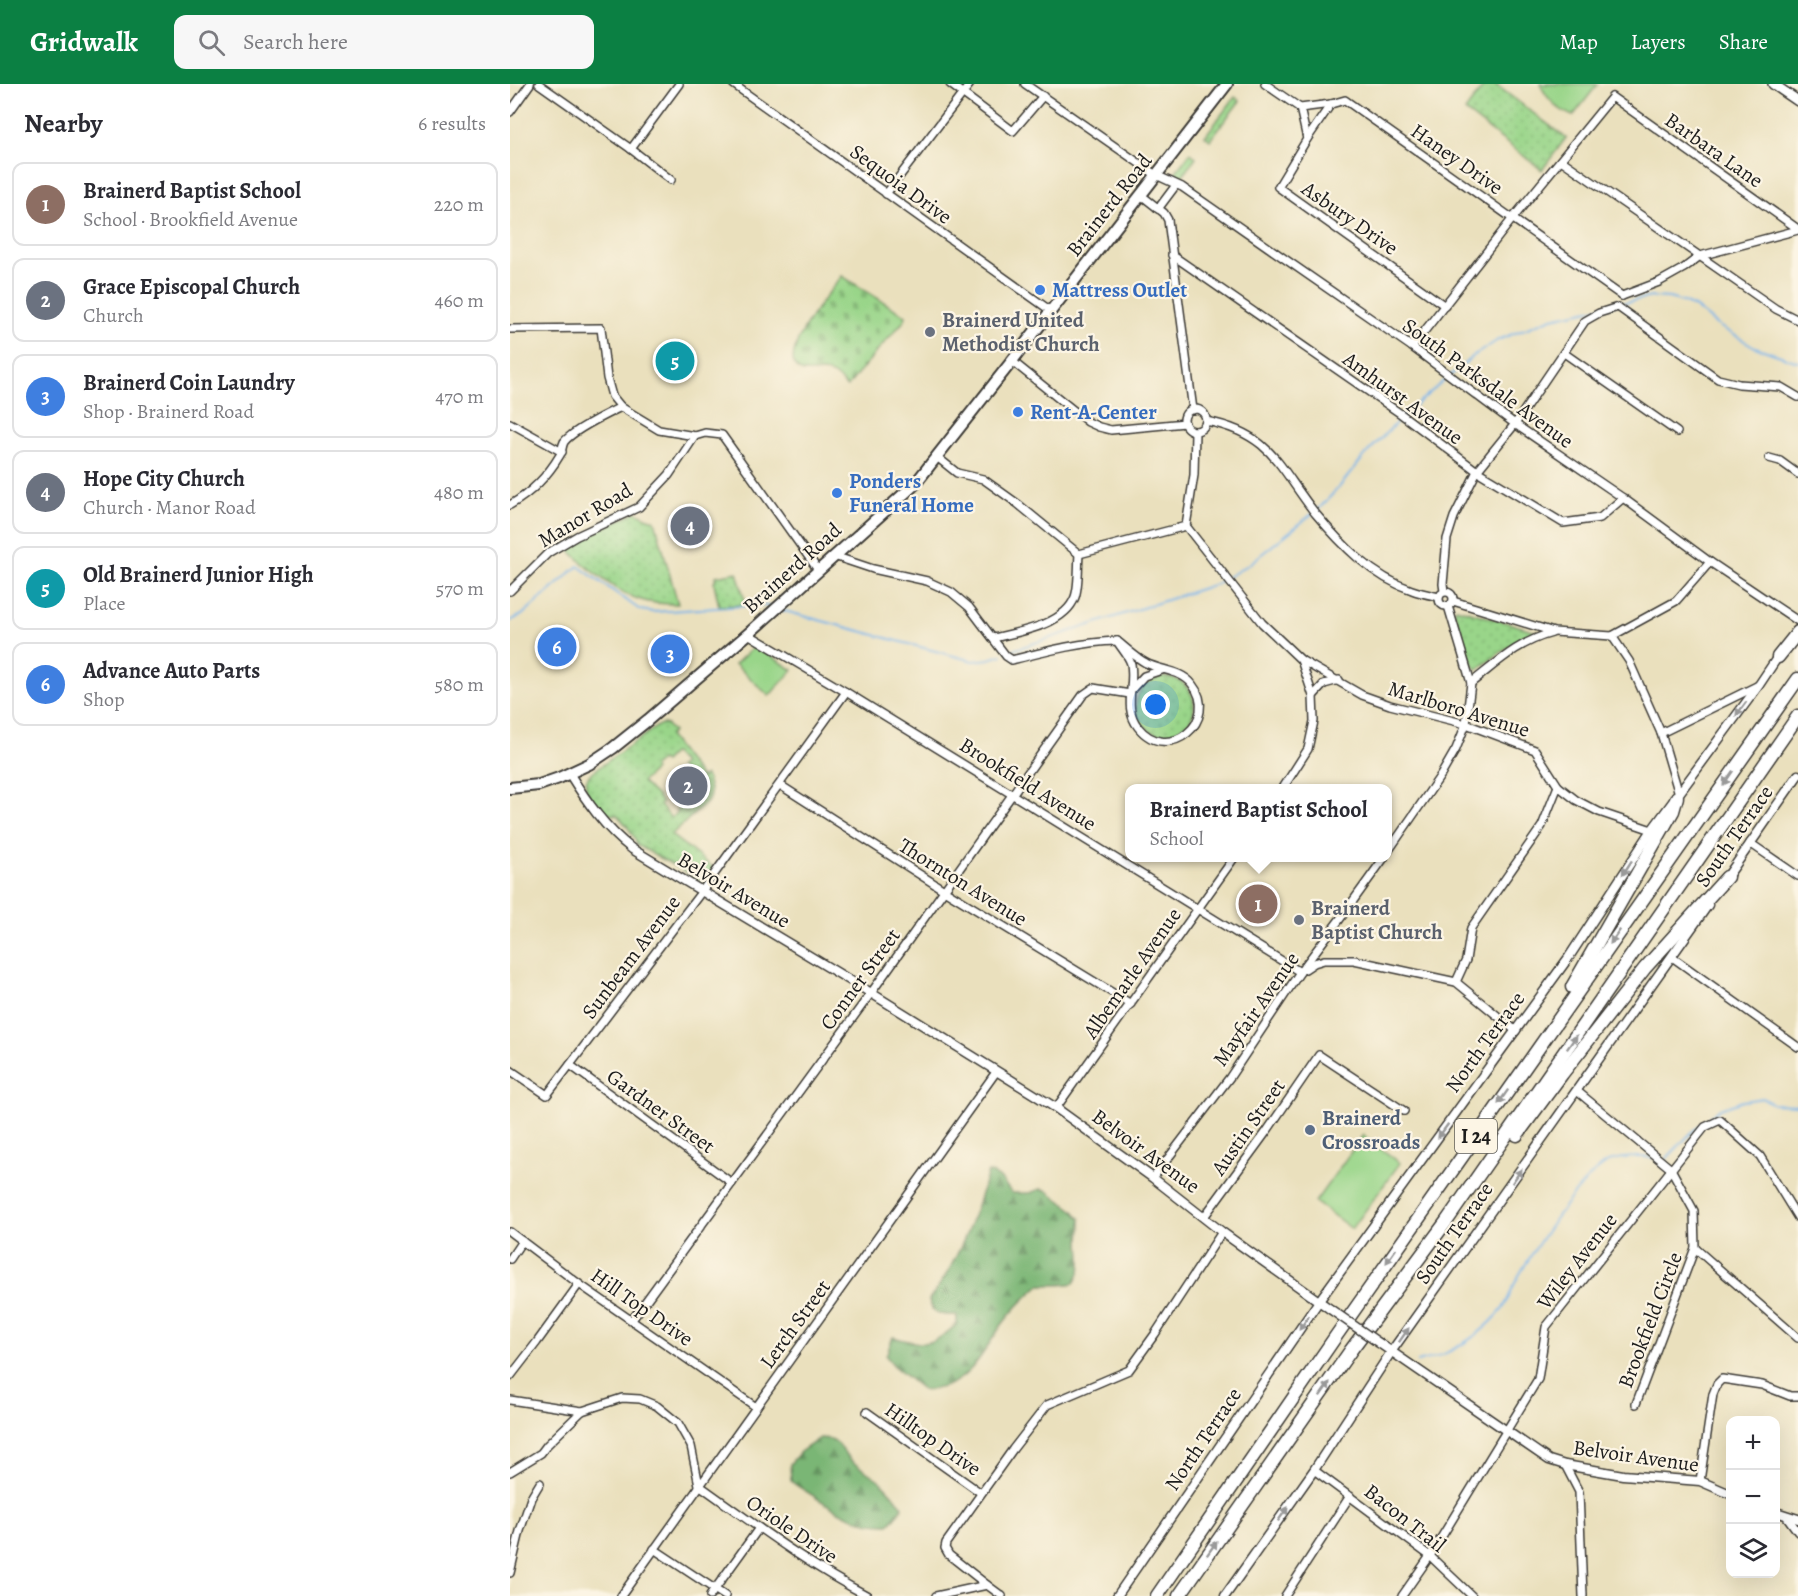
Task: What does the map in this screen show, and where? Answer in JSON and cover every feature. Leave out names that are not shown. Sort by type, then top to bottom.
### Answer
[{"type":"highway","points":[[1778,657],[1798,632]]},
{"type":"highway","name":"I 24","points":[[1157,1596],[1322,1355],[1798,679]]},
{"type":"highway","name":"I 24","points":[[1179,1596],[1352,1350],[1446,1222],[1798,716]]},
{"type":"highway","points":[[1534,1053],[1673,811],[1678,795]]},
{"type":"highway","points":[[1446,1222],[1500,1157],[1645,968],[1727,877]]},
{"type":"main road","name":"Brainerd Road","points":[[510,788],[539,785],[569,774],[597,759],[640,727],[748,634],[915,484],[1227,84]]},
{"type":"main road","points":[[1773,84],[1798,101]]},
{"type":"street","points":[[510,112],[530,84]]},
{"type":"street","points":[[539,84],[671,180]]},
{"type":"street","points":[[631,149],[680,84]]},
{"type":"street","name":"Sequoia Drive","points":[[733,84],[1051,311]]},
{"type":"street","points":[[950,84],[1013,131],[1043,96]]},
{"type":"street","points":[[886,194],[970,84]]},
{"type":"street","name":"South Parksdale Avenue","points":[[1025,84],[1412,347],[1515,424],[1623,498],[1710,562],[1798,621]]},
{"type":"street","points":[[1265,84],[1300,108],[1307,139]]},
{"type":"street","name":"Barbara Lane","points":[[1560,159],[1612,98],[1798,230]]},
{"type":"street","name":"Haney Drive","points":[[1300,108],[1345,100],[1622,296]]},
{"type":"street","points":[[1307,139],[1331,104]]},
{"type":"street","name":"Asbury Drive","points":[[1307,139],[1278,187],[1445,306]]},
{"type":"street","points":[[1412,347],[1560,159],[1776,309],[1798,320]]},
{"type":"street","points":[[1158,209],[1176,185]]},
{"type":"street","points":[[1141,195],[1164,213],[1168,220],[1193,410]]},
{"type":"street","points":[[1618,307],[1622,296],[1659,282],[1700,256],[1798,230]]},
{"type":"street","name":"Amhurst Avenue","points":[[1172,255],[1404,416],[1477,471],[1563,523],[1600,518],[1623,498]]},
{"type":"street","points":[[1618,307],[1584,321],[1515,424],[1477,471],[1454,516],[1447,539],[1441,604],[1451,604],[1554,632],[1612,636],[1676,601],[1710,562]]},
{"type":"street","points":[[1618,307],[1718,379],[1739,384],[1781,387],[1798,397]]},
{"type":"street","points":[[510,329],[601,328],[607,378],[612,396],[621,407],[659,430],[695,436],[705,433],[722,435],[818,570]]},
{"type":"street","points":[[1564,353],[1677,432]]},
{"type":"street","points":[[1012,361],[1088,422],[1099,428],[1111,430],[1185,423]]},
{"type":"street","points":[[510,506],[543,481],[562,453],[563,443],[586,425],[621,407]]},
{"type":"street","points":[[1193,410],[1202,412],[1206,421],[1201,430],[1195,431],[1188,428],[1185,423],[1187,413],[1193,410]]},
{"type":"street","points":[[1206,421],[1223,424],[1249,435],[1266,447],[1315,512],[1347,548],[1367,566],[1411,590],[1441,594],[1452,593],[1451,604],[1471,683],[1466,724],[1442,775],[1392,846]]},
{"type":"street","points":[[510,423],[562,453]]},
{"type":"street","points":[[1079,554],[1186,526],[1194,475],[1195,431]]},
{"type":"street","name":"Manor Road","points":[[510,591],[548,553],[576,536],[639,507],[669,475],[695,436]]},
{"type":"street","points":[[937,457],[957,473],[983,479],[1018,504],[1079,554]]},
{"type":"street","points":[[1769,458],[1780,461],[1798,474]]},
{"type":"street","name":"Marlboro Avenue","points":[[1186,526],[1262,623],[1301,660],[1362,695],[1390,705],[1466,724],[1535,750],[1558,786],[1576,800],[1599,812],[1652,830]]},
{"type":"street","points":[[993,638],[1032,628],[1058,617],[1075,596],[1079,554]]},
{"type":"street","points":[[834,556],[873,569],[927,581],[951,592],[969,607],[1004,653],[1012,660],[1075,644],[1117,641],[1146,663],[1181,675],[1192,684],[1198,697],[1199,716],[1192,730],[1180,739],[1159,741],[1147,736],[1131,717],[1131,663],[1117,641]]},
{"type":"street","name":"North Terrace","points":[[1117,1596],[1319,1301],[1569,957],[1652,830],[1759,685],[1798,627]]},
{"type":"street","points":[[1471,683],[1518,646],[1554,632]]},
{"type":"street","name":"Brookfield Avenue","points":[[748,634],[1300,972]]},
{"type":"street","points":[[1612,636],[1629,661],[1661,733],[1678,795]]},
{"type":"street","name":"Marlboro Avenue","points":[[1301,660],[1313,696]]},
{"type":"street","points":[[1130,693],[1144,676],[1165,669]]},
{"type":"street","points":[[1286,784],[1308,749],[1314,721],[1313,696],[1324,684],[1339,680]]},
{"type":"street","points":[[1661,733],[1759,685]]},
{"type":"street","name":"Conner Street","points":[[632,1320],[871,993],[1083,695],[1093,688],[1130,693]]},
{"type":"street","name":"Sunbeam Avenue","points":[[510,1070],[547,1095],[702,891],[846,692]]},
{"type":"street","name":"Belvoir Avenue","points":[[569,774],[599,819],[620,840],[1056,1108],[1153,1178],[1222,1232],[1549,1460],[1565,1465],[1623,1474],[1700,1481],[1726,1492]]},
{"type":"street","name":"South Terrace","points":[[1226,1595],[1314,1470],[1391,1352],[1672,957],[1798,775]]},
{"type":"street","name":"Thornton Avenue","points":[[780,785],[944,890],[1131,1004]]},
{"type":"street","points":[[1456,982],[1466,960],[1472,928],[1542,826],[1558,786]]},
{"type":"street","points":[[1750,843],[1798,876]]},
{"type":"street","name":"Albemarle Avenue","points":[[1056,1108],[1231,862]]},
{"type":"street","name":"Mayfair Avenue","points":[[1153,1178],[1230,1077],[1300,972],[1381,862]]},
{"type":"street","points":[[1672,957],[1798,1047]]},
{"type":"street","points":[[1300,972],[1324,960],[1354,960],[1456,982],[1516,1031]]},
{"type":"street","name":"Austin Street","points":[[1204,1217],[1319,1055],[1404,1111]]},
{"type":"street","name":"Gardner Street","points":[[570,1065],[732,1183]]},
{"type":"street","name":"Lerch Street","points":[[621,1596],[996,1072]]},
{"type":"street","points":[[1577,1091],[1671,1169],[1694,1210],[1695,1248],[1798,1338]]},
{"type":"street","name":"Wiley Avenue","points":[[1402,1596],[1430,1556],[1508,1432],[1538,1379],[1546,1328],[1705,1127],[1720,1120],[1761,1156],[1798,1216]]},
{"type":"street","name":"Hill Top Drive","points":[[510,1232],[579,1284],[756,1407]]},
{"type":"street","points":[[1002,1596],[949,1555],[945,1543],[1012,1449],[1047,1405],[1129,1370],[1222,1232]]},
{"type":"street","points":[[510,1259],[522,1241]]},
{"type":"street","name":"Brookfield Circle","points":[[1636,1404],[1695,1248]]},
{"type":"street","points":[[510,1377],[579,1284]]},
{"type":"street","points":[[1700,1481],[1713,1394],[1717,1383],[1722,1378],[1762,1385],[1790,1396],[1798,1396]]},
{"type":"street","points":[[510,1472],[542,1453],[547,1445],[582,1411],[622,1398],[640,1399],[657,1406],[678,1423],[691,1446],[699,1485]]},
{"type":"street","points":[[510,1400],[582,1411]]},
{"type":"street","name":"Hilltop Drive","points":[[867,1412],[981,1493]]},
{"type":"street","points":[[1565,1465],[1579,1491],[1583,1596]]},
{"type":"street","name":"Bacon Trail","points":[[1314,1470],[1430,1556],[1472,1596]]},
{"type":"street","points":[[510,1573],[527,1509],[540,1483]]},
{"type":"street","name":"Oriole Drive","points":[[699,1485],[759,1528],[840,1581],[868,1596]]},
{"type":"street","points":[[1285,1596],[1350,1496]]},
{"type":"street","points":[[1780,1514],[1798,1519]]},
{"type":"street","points":[[1787,1517],[1798,1532]]},
{"type":"street","points":[[713,1593],[759,1528]]},
{"type":"street","points":[[654,1549],[713,1593],[725,1596]]},
{"type":"street","points":[[936,1596],[987,1586]]},
{"type":"green space","points":[[1485,84],[1495,84],[1566,138],[1542,170],[1465,111]]},
{"type":"green space","points":[[1540,84],[1598,84],[1573,116],[1562,111],[1553,103]]},
{"type":"green space","points":[[1235,97],[1240,101],[1210,140],[1205,136]]},
{"type":"green space","points":[[1190,153],[1196,157],[1181,178],[1175,173]]},
{"type":"green space","points":[[842,276],[906,316],[847,387],[830,373],[803,372],[794,364],[794,353],[807,324]]},
{"type":"green space","points":[[636,512],[655,521],[678,604],[646,601],[622,592],[591,569],[566,546]]},
{"type":"green space","points":[[737,572],[746,605],[719,606],[714,583],[716,576]]},
{"type":"green space","points":[[1456,608],[1534,631],[1533,634],[1515,642],[1478,669],[1474,667],[1466,648],[1454,611]]},
{"type":"green space","points":[[755,646],[793,670],[769,696],[735,664]]},
{"type":"green space","points":[[1159,677],[1171,677],[1186,685],[1194,700],[1194,712],[1186,727],[1171,735],[1159,735],[1144,727],[1136,712],[1136,700],[1144,685]]},
{"type":"green space","points":[[659,725],[667,725],[673,732],[669,736],[701,778],[706,776],[709,786],[710,795],[707,802],[671,835],[714,868],[708,879],[703,882],[637,845],[631,832],[617,815],[604,814],[588,795],[586,789],[587,779],[591,773]],"holes":[[[673,753],[683,764],[679,767],[702,793],[694,801],[690,797],[671,818],[660,805],[662,803],[658,797],[642,782],[655,770],[653,767],[661,760],[664,762]]]},
{"type":"green space","points":[[1363,1135],[1400,1163],[1352,1229],[1315,1202]]},
{"type":"green space","points":[[988,1172],[999,1177],[1012,1193],[1046,1190],[1073,1210],[1081,1219],[1080,1272],[1074,1283],[1040,1285],[1008,1317],[972,1368],[952,1383],[939,1388],[923,1390],[896,1368],[886,1356],[893,1337],[928,1343],[941,1337],[957,1324],[957,1315],[935,1312],[929,1300],[957,1255],[971,1223]]},
{"type":"green space","points":[[820,1438],[831,1439],[840,1446],[854,1463],[879,1480],[903,1506],[889,1524],[859,1520],[824,1503],[791,1481],[790,1464],[800,1452]]},
{"type":"waterway","points":[[1317,511],[1366,454],[1405,414],[1472,357],[1498,340],[1552,318],[1652,297],[1669,298],[1696,308],[1717,325],[1755,347],[1798,362]]},
{"type":"waterway","points":[[1007,652],[1216,584],[1248,565],[1312,514]]},
{"type":"waterway","points":[[510,621],[522,615],[578,566],[640,610],[653,612],[762,605],[773,608]]},
{"type":"waterway","points":[[781,610],[973,661],[1002,655]]},
{"type":"waterway","points":[[1665,1160],[1695,1129],[1720,1109],[1743,1101],[1763,1098],[1773,1104],[1798,1105]]},
{"type":"waterway","points":[[1418,1362],[1455,1348],[1477,1334],[1502,1310],[1518,1277],[1547,1232],[1571,1198],[1596,1171],[1608,1162],[1617,1159],[1653,1158]]},
{"type":"place","name":"Mattress Outlet","points":[[1040,290]]},
{"type":"place","name":"Brainerd United Methodist Church","points":[[930,332]]},
{"type":"place","name":"Old Brainerd Junior High","points":[[675,361]]},
{"type":"place","name":"Rent-A-Center","points":[[1018,412]]},
{"type":"place","name":"Ponders Funeral Home","points":[[837,493]]},
{"type":"place","name":"Hope City Church","points":[[690,526]]},
{"type":"place","name":"Advance Auto Parts","points":[[557,647]]},
{"type":"place","name":"Brainerd Coin Laundry","points":[[670,654]]},
{"type":"place","name":"Grace Episcopal Church","points":[[688,786]]},
{"type":"place","name":"Brainerd Baptist School","points":[[1258,904]]},
{"type":"place","name":"Brainerd Baptist Church","points":[[1299,920]]},
{"type":"place","name":"Brainerd Crossroads","points":[[1310,1130]]}]
